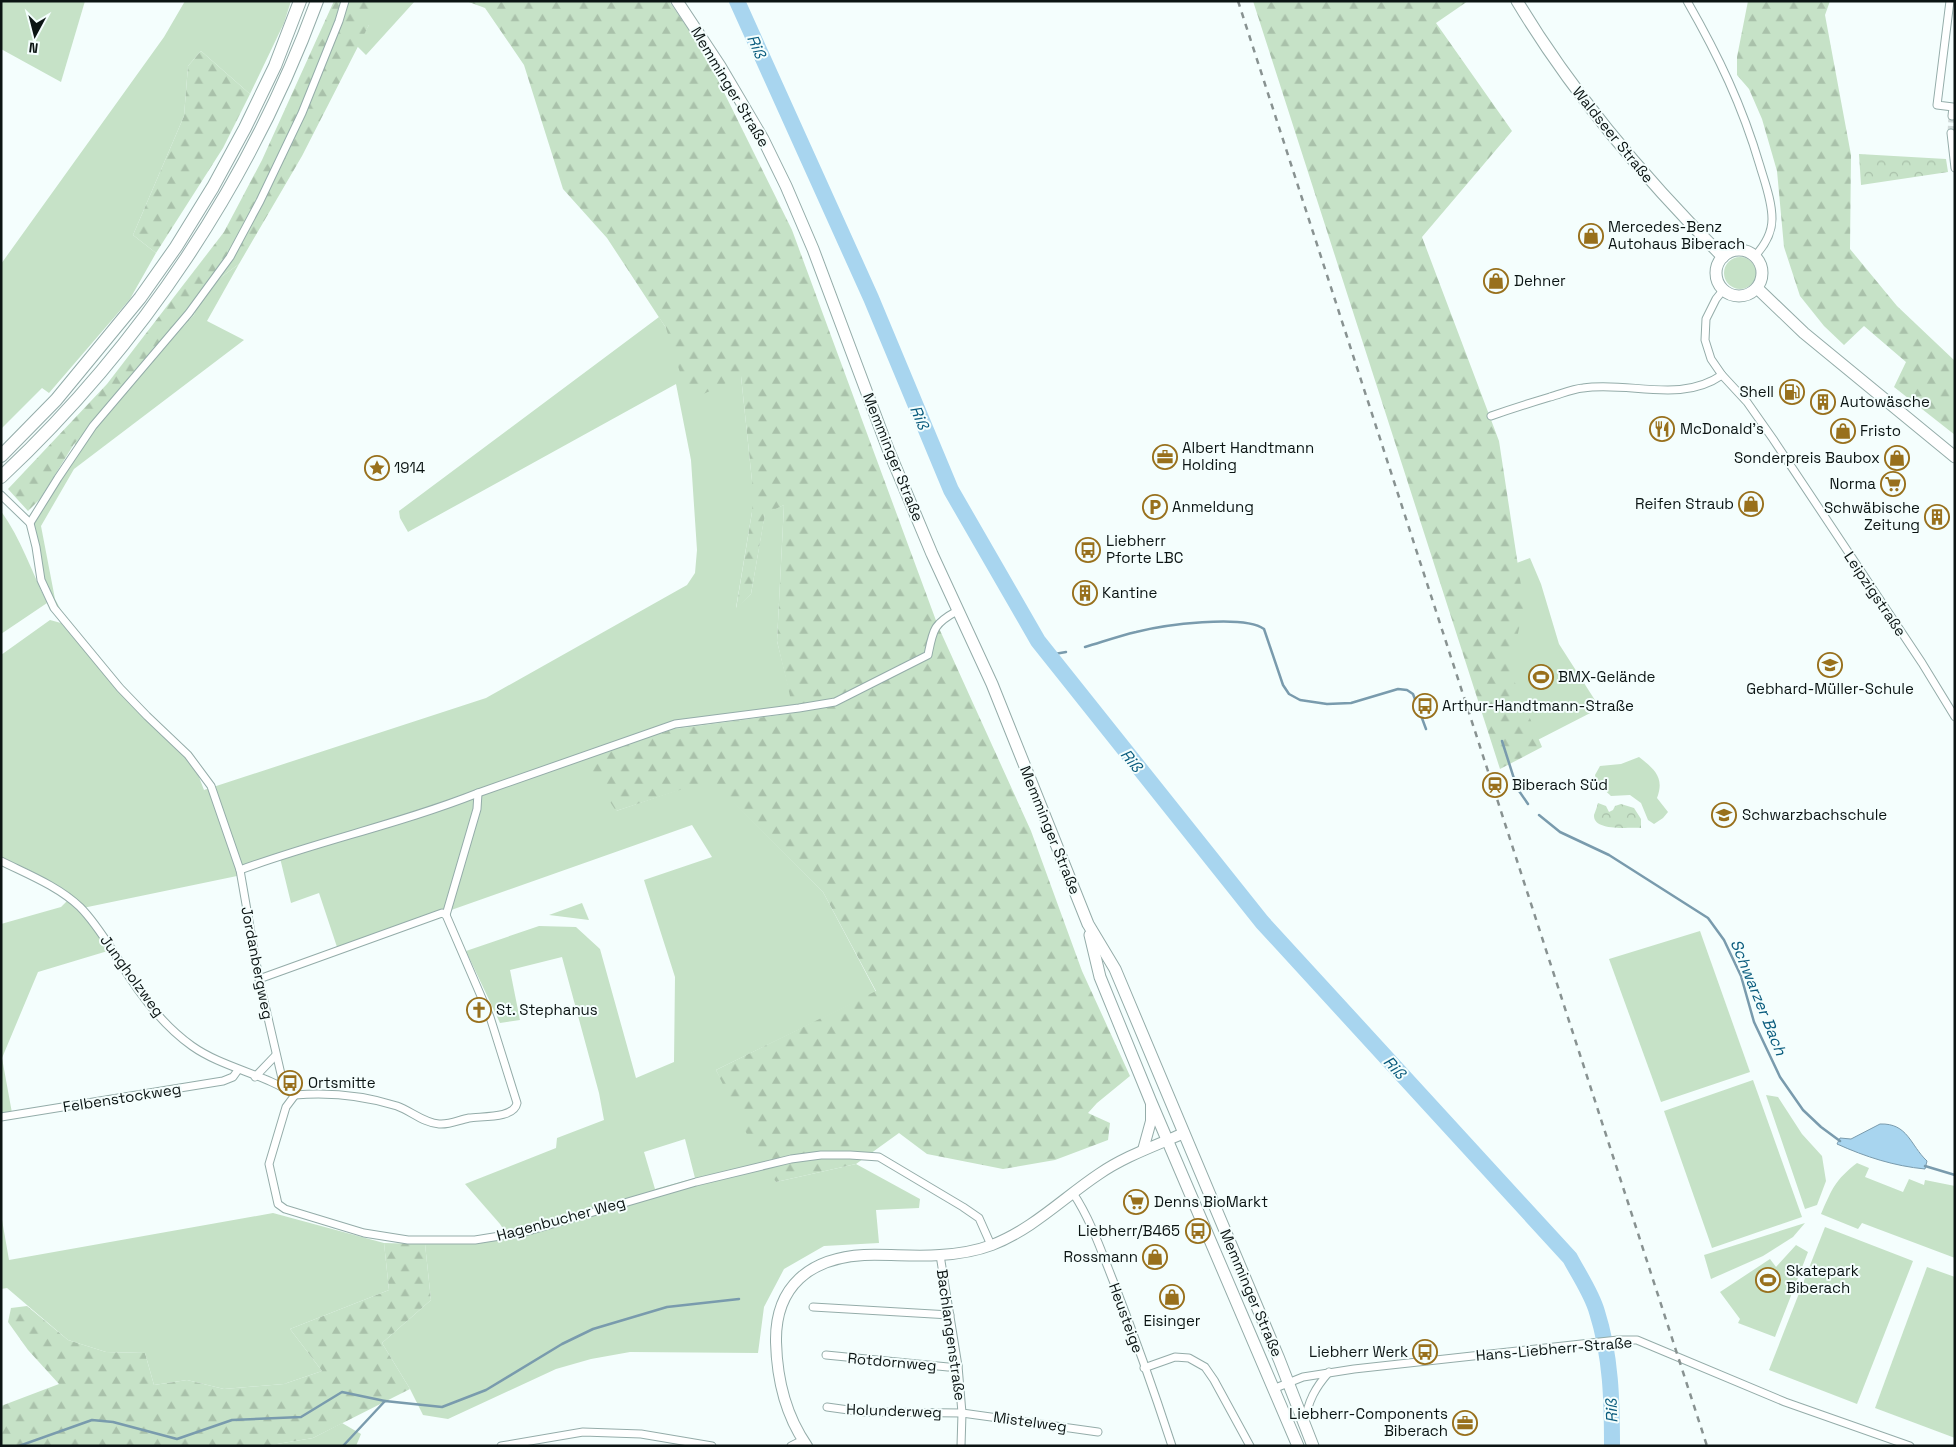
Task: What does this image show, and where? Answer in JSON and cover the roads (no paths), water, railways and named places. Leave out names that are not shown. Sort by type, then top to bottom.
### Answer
[{"type":"highway","points":[[1,456],[56,400],[140,298],[176,247],[213,187],[245,128],[275,66],[300,1]]},
{"type":"highway","points":[[1,477],[61,418],[94,379],[153,306],[192,250],[229,190],[262,128],[292,64],[317,1]]},
{"type":"main road","name":"Memminger Straße","points":[[677,1],[720,66],[786,186],[813,249],[888,449],[957,611],[992,684],[1088,924],[1100,977],[1167,1140],[1298,1446]]},
{"type":"main road","name":"Waldseer Straße","points":[[1517,1],[1533,27],[1615,141],[1669,203],[1723,257]]},
{"type":"main road","points":[[1739,250],[1747,251],[1756,256],[1762,267],[1763,275],[1757,288],[1743,296],[1736,296],[1724,289],[1718,282],[1716,275],[1717,267],[1723,257],[1732,251],[1739,250]]},
{"type":"main road","points":[[1757,288],[1804,333],[1955,457]]},
{"type":"main road","name":"Memminger Straße","points":[[1088,924],[1115,969],[1313,1446]]},
{"type":"street","points":[[1,495],[30,523],[93,426],[162,346],[230,257],[260,201],[302,113],[339,21],[345,1]]},
{"type":"street","points":[[1687,1],[1725,71],[1740,105],[1770,200],[1772,219],[1770,233],[1756,256]]},
{"type":"street","points":[[1950,1],[1937,105],[1953,107],[1952,116]]},
{"type":"street","points":[[1951,133],[1955,168]]},
{"type":"street","name":"Leipzigstraße","points":[[1724,289],[1710,311],[1704,330],[1711,359],[1722,375],[1747,402],[1773,439],[1955,717]]},
{"type":"street","points":[[1491,416],[1581,388],[1598,386],[1687,390],[1711,382],[1722,375]]},
{"type":"street","name":"Jordanbergweg","points":[[30,523],[42,580],[54,608],[120,688],[198,767],[211,786],[240,870],[259,979],[284,1087]]},
{"type":"street","points":[[240,870],[277,856],[447,806],[478,793],[674,724],[835,702],[928,656],[932,632],[938,622],[957,611]]},
{"type":"street","points":[[295,1095],[350,1094],[399,1107],[431,1123],[439,1124],[472,1118],[488,1118],[514,1110],[517,1103],[490,1017],[446,915],[476,809],[478,793]]},
{"type":"street","name":"Jungholzweg","points":[[1,860],[54,888],[80,907],[100,932],[152,1008],[192,1046],[238,1070],[284,1087],[295,1095]]},
{"type":"street","points":[[259,979],[442,913],[446,915]]},
{"type":"street","points":[[255,1077],[276,1055]]},
{"type":"street","name":"Felbenstockweg","points":[[1,1117],[223,1081],[233,1077],[238,1070]]},
{"type":"street","name":"Hagenbucher Weg","points":[[295,1095],[286,1107],[269,1164],[278,1204],[285,1209],[364,1233],[408,1240],[475,1240],[525,1232],[696,1182],[791,1159],[821,1155],[850,1155],[879,1157],[963,1207],[979,1218],[991,1245]]},
{"type":"street","points":[[1143,1150],[1151,1121],[1151,1102]]},
{"type":"street","points":[[791,1446],[805,1443],[786,1404],[777,1355],[776,1332],[781,1310],[787,1294],[795,1281],[813,1268],[838,1259],[864,1255],[940,1255],[991,1245],[1029,1226],[1099,1174],[1143,1150],[1184,1133]]},
{"type":"street","name":"Heusteige","points":[[1073,1193],[1102,1252],[1127,1316],[1172,1446]]},
{"type":"street","name":"Bachlangenstraße","points":[[940,1255],[958,1366],[962,1413],[961,1446]]},
{"type":"street","points":[[813,1307],[950,1315]]},
{"type":"street","name":"Hans-Liebherr-Straße","points":[[1273,1389],[1303,1377],[1329,1372],[1586,1343],[1637,1340],[1785,1402],[1910,1446]]},
{"type":"street","name":"Rotdornweg","points":[[826,1355],[948,1367],[958,1366]]},
{"type":"street","points":[[1144,1368],[1175,1357],[1189,1358],[1205,1368],[1214,1380],[1250,1446]]},
{"type":"street","points":[[1304,1425],[1309,1401],[1315,1389],[1329,1372]]},
{"type":"street","name":"Holunderweg","points":[[827,1407],[863,1412],[962,1413]]},
{"type":"street","name":"Mistelweg","points":[[962,1413],[1098,1432]]},
{"type":"street","points":[[501,1446],[565,1434],[600,1432],[641,1434],[712,1446]]},
{"type":"water","points":[[1880,1124],[1897,1127],[1908,1136],[1927,1161],[1925,1169],[1902,1166],[1880,1160],[1837,1144],[1840,1138],[1851,1139]]},
{"type":"waterway","name":"Riß","points":[[737,1],[871,298],[951,490],[1038,641],[1262,922],[1570,1258],[1592,1298],[1602,1329],[1610,1379],[1612,1446]]},
{"type":"waterway","name":"Schwarzer Bach","points":[[1085,647],[1164,626],[1202,622],[1239,622],[1254,625],[1264,629],[1283,685],[1289,694],[1300,700],[1327,704],[1351,703],[1398,689],[1407,690],[1413,694],[1426,729]]},
{"type":"waterway","name":"Schwarzer Bach","points":[[1049,655],[1066,652]]},
{"type":"waterway","name":"Schwarzer Bach","points":[[1502,741],[1517,788],[1528,804]]},
{"type":"waterway","name":"Schwarzer Bach","points":[[1539,815],[1560,832],[1609,855],[1708,918],[1724,940],[1741,976],[1754,1022],[1780,1077],[1803,1110],[1840,1141]]},
{"type":"waterway","name":"Schwarzer Bach","points":[[1925,1166],[1955,1175]]},
{"type":"waterway","points":[[343,1446],[385,1401],[442,1407],[486,1390],[562,1344],[593,1329],[667,1307],[739,1299]]},
{"type":"waterway","points":[[19,1446],[92,1420],[113,1422],[177,1439],[232,1420],[301,1417],[342,1392],[385,1401]]},
{"type":"tunnel","points":[[1951,133],[1952,116]]},
{"type":"railway","points":[[1238,1],[1707,1446]]},
{"type":"place","name":"Mercedes-Benz Autohaus Biberach","points":[[1591,236]]},
{"type":"place","name":"Dehner","points":[[1496,281]]},
{"type":"place","name":"Shell","points":[[1792,392]]},
{"type":"place","name":"Autowäsche","points":[[1823,402]]},
{"type":"place","name":"McDonald's","points":[[1662,429]]},
{"type":"place","name":"Fristo","points":[[1843,431]]},
{"type":"place","name":"Albert Handtmann Holding","points":[[1165,457]]},
{"type":"place","name":"Sonderpreis Baubox","points":[[1897,458]]},
{"type":"place","name":"1914","points":[[377,468]]},
{"type":"place","name":"Norma","points":[[1893,484]]},
{"type":"place","name":"Reifen Straub","points":[[1751,504]]},
{"type":"place","name":"Anmeldung","points":[[1155,507]]},
{"type":"place","name":"Schwäbische Zeitung","points":[[1937,517]]},
{"type":"place","name":"Liebherr Pforte LBC","points":[[1088,550]]},
{"type":"place","name":"Kantine","points":[[1085,593]]},
{"type":"place","name":"Gebhard-Müller-Schule","points":[[1830,665]]},
{"type":"place","name":"BMX-Gelände","points":[[1541,677]]},
{"type":"place","name":"Arthur-Handtmann-Straße","points":[[1425,706]]},
{"type":"place","name":"Biberach Süd","points":[[1495,785]]},
{"type":"place","name":"Schwarzbachschule","points":[[1724,815]]},
{"type":"place","name":"St. Stephanus","points":[[479,1010]]},
{"type":"place","name":"Ortsmitte","points":[[290,1083]]},
{"type":"place","name":"Denns BioMarkt","points":[[1136,1202]]},
{"type":"place","name":"Liebherr/B465","points":[[1198,1231]]},
{"type":"place","name":"Rossmann","points":[[1155,1257]]},
{"type":"place","name":"Skatepark Biberach","points":[[1768,1280]]},
{"type":"place","name":"Eisinger","points":[[1172,1297]]},
{"type":"place","name":"Liebherr Werk","points":[[1425,1352]]},
{"type":"place","name":"Liebherr-Components Biberach","points":[[1465,1423]]}]
